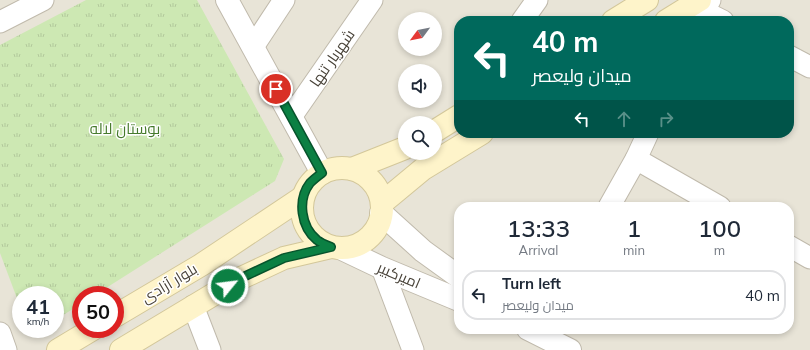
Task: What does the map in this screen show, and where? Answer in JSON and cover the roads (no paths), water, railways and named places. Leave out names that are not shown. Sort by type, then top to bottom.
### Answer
[{"type":"main road","points":[[621,16],[647,0]]},
{"type":"main road","points":[[680,16],[703,8]]},
{"type":"main road","points":[[442,126],[454,119]]},
{"type":"main road","points":[[382,208],[423,169],[474,138]]},
{"type":"main road","points":[[352,169],[398,151]]},
{"type":"main road","points":[[121,350],[239,279],[284,258],[336,248],[352,247],[363,242],[372,234],[378,224],[382,208],[376,188],[366,176],[352,169],[336,168],[322,173],[310,183],[303,197],[302,213],[307,228],[317,240],[336,248]]},
{"type":"main road","name":"بلوار آزادی","points":[[124,311],[201,265],[303,197]]},
{"type":"main road","points":[[58,350],[78,338]]},
{"type":"street","points":[[0,22],[43,0]]},
{"type":"street","points":[[227,0],[322,173]]},
{"type":"street","points":[[253,47],[284,0]]},
{"type":"street","name":"شهریار تنها","points":[[291,117],[372,0]]},
{"type":"street","points":[[526,16],[537,0]]},
{"type":"street","points":[[703,8],[715,16]]},
{"type":"street","points":[[794,59],[810,67]]},
{"type":"street","points":[[611,202],[636,159],[646,138]]},
{"type":"street","points":[[636,159],[711,202]]},
{"type":"street","name":"امیرکبیر","points":[[382,208],[423,252],[454,274]]},
{"type":"street","name":"امیرکبیر","points":[[336,248],[454,298]]},
{"type":"street","points":[[794,249],[810,258]]},
{"type":"street","points":[[382,268],[413,350]]},
{"type":"street","points":[[193,306],[210,350]]},
{"type":"street","points":[[0,333],[6,350]]},
{"type":"street","points":[[541,334],[570,350]]},
{"type":"park label","name":"بوستان لاله","points":[[125,128]]}]
